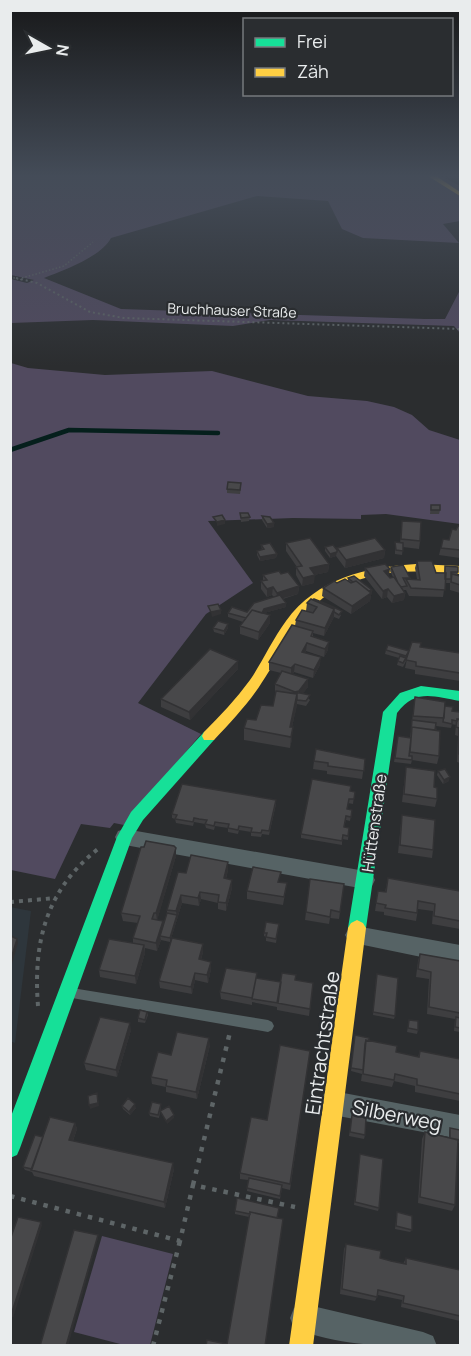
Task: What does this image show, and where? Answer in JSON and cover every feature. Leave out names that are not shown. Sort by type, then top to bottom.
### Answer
[{"type":"street","points":[[10,1148],[125,837],[137,816],[247,695],[299,613],[317,597],[342,582],[365,573],[404,567],[460,570]]},
{"type":"street","name":"Hüttenstraße","points":[[125,837],[365,880],[390,712],[395,701],[407,693],[422,690],[460,696]]},
{"type":"street","name":"Eintrachtstraße","points":[[303,1332],[365,880]]},
{"type":"street","points":[[356,935],[460,955]]},
{"type":"street","name":"Silberweg","points":[[333,1103],[460,1127]]},
{"type":"street","points":[[303,1332],[423,1346]]},
{"type":"lane","points":[[68,992],[268,1026]]},
{"type":"path","points":[[21,278],[64,266],[93,242]]},
{"type":"path","name":"Bruchhauser Straße","points":[[10,276],[21,278],[90,312],[115,317],[460,329]]},
{"type":"path","points":[[39,1010],[35,984],[36,962],[47,917],[56,898],[80,864],[95,851],[125,837]]},
{"type":"path","points":[[10,902],[56,898]]},
{"type":"path","points":[[153,1346],[233,1020]]},
{"type":"path","points":[[194,1185],[318,1212]]},
{"type":"path","points":[[10,1196],[180,1241]]},
{"type":"shaded area","points":[[11,239],[110,239],[91,257],[44,278],[121,309],[425,319],[445,319],[460,290],[460,333],[454,326],[270,320],[233,326],[93,320],[11,323],[11,279],[27,283],[34,280],[11,275]]},
{"type":"shaded area","points":[[388,239],[456,239],[459,243]]},
{"type":"shaded area","points":[[11,363],[28,368],[105,375],[212,371],[308,396],[367,401],[394,407],[412,415],[429,430],[460,440],[460,524],[386,514],[361,515],[361,519],[293,518],[208,521],[253,583],[206,614],[138,703],[201,734],[124,825],[114,823],[110,828],[81,824],[55,879],[11,870]]},
{"type":"shaded area","points":[[10,907],[31,911],[15,1043],[10,1041]]},
{"type":"shaded area","points":[[102,1236],[173,1254],[150,1345],[124,1345],[74,1332]]},
{"type":"building","points":[[228,482],[241,483],[240,490],[227,489]]},
{"type":"building","points":[[431,505],[440,505],[440,510],[431,510]]},
{"type":"building","points":[[240,513],[248,513],[250,517],[241,518]]},
{"type":"building","points":[[222,515],[225,520],[217,522],[213,517]]},
{"type":"building","points":[[262,516],[270,517],[274,523],[267,524]]},
{"type":"building","points":[[402,521],[421,522],[420,541],[401,539]]},
{"type":"building","points":[[460,526],[460,550],[441,548],[443,539],[449,540],[452,529],[456,530]]},
{"type":"building","points":[[310,538],[329,564],[310,568],[315,575],[303,578],[296,567],[302,566],[286,543]]},
{"type":"building","points":[[375,538],[385,550],[346,560],[337,548]]},
{"type":"building","points":[[395,542],[403,543],[403,551],[396,550]]},
{"type":"building","points":[[270,543],[277,554],[260,557],[257,551],[264,549],[261,545]]},
{"type":"building","points":[[333,545],[337,552],[330,554],[325,547]]},
{"type":"building","points":[[417,561],[432,561],[436,573],[446,573],[445,590],[411,588],[406,579],[420,580]]},
{"type":"building","points":[[385,564],[390,569],[384,571],[390,578],[394,577],[405,593],[394,596],[388,589],[383,591],[365,568]]},
{"type":"building","points":[[403,565],[410,578],[403,578],[407,586],[401,587],[391,567]]},
{"type":"building","points":[[445,566],[458,567],[458,572],[451,572],[451,579],[445,579]]},
{"type":"building","points":[[279,571],[281,574],[288,572],[299,586],[277,593],[273,587],[267,589],[261,581],[267,580],[263,575]]},
{"type":"building","points":[[452,574],[460,576],[460,585],[451,582]]},
{"type":"building","points":[[354,576],[372,590],[369,591],[348,578]]},
{"type":"building","points":[[345,579],[351,583],[356,581],[371,593],[352,606],[323,588],[334,581],[337,583]]},
{"type":"building","points":[[280,595],[286,603],[264,609],[262,613],[252,610],[246,618],[228,613],[232,607],[247,612],[254,603]]},
{"type":"building","points":[[311,599],[334,609],[325,628],[296,620],[302,610],[313,613],[317,607],[307,603]]},
{"type":"building","points":[[314,599],[342,611],[339,615],[334,612],[334,609]]},
{"type":"building","points":[[218,604],[221,610],[211,612],[208,606]]},
{"type":"building","points":[[252,610],[270,615],[259,632],[240,626]]},
{"type":"building","points":[[218,621],[228,624],[224,631],[213,628]]},
{"type":"building","points":[[292,625],[313,631],[311,636],[329,642],[325,649],[307,643],[302,652],[321,657],[314,670],[295,664],[291,668],[269,662]]},
{"type":"building","points":[[412,642],[421,643],[420,647],[460,653],[460,673],[416,666],[416,662],[406,660]]},
{"type":"building","points":[[388,645],[409,651],[406,656],[386,650]]},
{"type":"building","points":[[210,649],[238,661],[189,712],[161,699]]},
{"type":"building","points":[[400,656],[406,658],[403,663],[398,661]]},
{"type":"building","points":[[282,671],[308,679],[299,691],[295,692],[275,684]]},
{"type":"building","points":[[276,691],[297,694],[290,727],[293,727],[291,737],[244,728],[247,719],[256,720],[261,705],[273,706]]},
{"type":"building","points":[[289,693],[310,695],[306,701],[297,700],[297,694]]},
{"type":"building","points":[[415,697],[445,702],[444,718],[413,716]]},
{"type":"building","points":[[445,706],[453,707],[452,711],[460,712],[460,719],[452,720],[452,724],[443,722]]},
{"type":"building","points":[[457,719],[460,720],[460,755],[459,728],[456,727]]},
{"type":"building","points":[[412,720],[436,723],[435,730],[412,727],[411,731]]},
{"type":"building","points":[[412,727],[440,731],[439,756],[410,752]]},
{"type":"building","points":[[398,736],[411,738],[409,756],[412,756],[412,760],[395,758]]},
{"type":"building","points":[[316,749],[365,759],[364,771],[328,766],[328,763],[314,761]]},
{"type":"building","points":[[406,767],[435,771],[434,787],[437,788],[437,799],[404,794]]},
{"type":"building","points":[[445,769],[450,777],[444,780],[438,771]]},
{"type":"building","points":[[312,779],[351,786],[350,791],[355,792],[354,799],[349,799],[347,809],[352,810],[351,817],[346,816],[344,827],[349,828],[348,836],[343,835],[342,841],[301,834]]},
{"type":"building","points":[[182,784],[276,800],[269,831],[251,832],[252,828],[239,826],[238,830],[228,828],[229,824],[215,822],[214,826],[205,824],[207,820],[194,818],[193,822],[175,819],[177,815],[172,814]]},
{"type":"building","points":[[402,815],[435,820],[433,850],[400,845]]},
{"type":"building","points":[[146,841],[176,848],[156,913],[152,919],[163,921],[156,943],[133,938],[140,916],[121,913],[141,847],[144,847]]},
{"type":"building","points":[[191,855],[228,862],[224,878],[232,880],[226,903],[218,902],[219,895],[200,892],[198,898],[181,895],[176,911],[167,910],[178,872],[186,873]]},
{"type":"building","points":[[253,867],[281,872],[278,882],[287,883],[284,897],[247,891]]},
{"type":"building","points":[[388,878],[460,891],[460,921],[434,916],[435,904],[418,901],[417,913],[385,908],[386,905],[376,903],[378,891],[386,892]]},
{"type":"building","points":[[310,879],[344,884],[340,912],[331,910],[330,917],[306,912]]},
{"type":"building","points":[[167,913],[177,915],[170,938],[160,936]]},
{"type":"building","points":[[266,922],[279,924],[276,939],[266,937],[267,933],[264,933]]},
{"type":"building","points":[[10,937],[17,939],[10,962]]},
{"type":"building","points":[[172,938],[203,944],[199,959],[211,962],[207,975],[195,973],[191,987],[159,981]]},
{"type":"building","points":[[109,939],[144,945],[135,976],[99,970]]},
{"type":"building","points":[[420,954],[460,961],[460,1013],[429,1007],[431,972],[418,969]]},
{"type":"building","points":[[226,968],[257,973],[252,998],[220,992]]},
{"type":"building","points":[[282,973],[296,975],[295,980],[313,983],[310,1009],[277,1003]]},
{"type":"building","points":[[377,974],[398,978],[395,1016],[373,1012]]},
{"type":"building","points":[[256,978],[281,982],[278,1003],[252,999]]},
{"type":"building","points":[[140,1010],[147,1012],[145,1020],[138,1018]]},
{"type":"building","points":[[100,1017],[130,1023],[116,1070],[84,1063]]},
{"type":"building","points":[[456,1017],[460,1018],[460,1028],[455,1027]]},
{"type":"building","points":[[409,1020],[418,1021],[418,1030],[408,1028]]},
{"type":"building","points":[[177,1032],[209,1038],[196,1092],[166,1086],[167,1080],[151,1077],[158,1052],[171,1055]]},
{"type":"building","points":[[355,1035],[369,1038],[365,1044],[363,1070],[351,1068]]},
{"type":"building","points":[[366,1040],[397,1046],[396,1052],[419,1057],[420,1051],[460,1059],[460,1094],[417,1085],[417,1079],[395,1074],[394,1080],[363,1074]]},
{"type":"building","points":[[280,1045],[310,1051],[290,1184],[240,1173],[251,1117],[267,1120]]},
{"type":"building","points":[[97,1093],[98,1103],[89,1105],[88,1096]]},
{"type":"building","points":[[128,1098],[135,1104],[129,1112],[122,1106]]},
{"type":"building","points":[[152,1102],[161,1104],[158,1115],[149,1113]]},
{"type":"building","points":[[169,1106],[174,1115],[166,1121],[160,1111]]},
{"type":"building","points":[[352,1115],[366,1118],[365,1135],[350,1132]]},
{"type":"building","points":[[50,1117],[75,1123],[69,1140],[173,1163],[164,1202],[31,1170]]},
{"type":"building","points":[[450,1128],[460,1130],[460,1140],[450,1138]]},
{"type":"building","points":[[425,1132],[458,1140],[455,1205],[420,1197]]},
{"type":"building","points":[[35,1135],[43,1137],[32,1169],[23,1167]]},
{"type":"building","points":[[360,1154],[383,1159],[379,1208],[355,1202]]},
{"type":"building","points":[[249,1178],[282,1185],[280,1196],[247,1188]]},
{"type":"building","points":[[237,1198],[279,1208],[277,1218],[235,1211]]},
{"type":"building","points":[[250,1212],[283,1219],[265,1346],[206,1346],[207,1340],[227,1344]]},
{"type":"building","points":[[397,1212],[412,1216],[412,1230],[396,1226]]},
{"type":"building","points":[[18,1217],[41,1222],[10,1315],[10,1240]]},
{"type":"building","points":[[74,1230],[98,1235],[66,1346],[40,1346]]},
{"type":"building","points":[[346,1244],[381,1251],[380,1258],[391,1261],[406,1264],[406,1258],[460,1270],[460,1316],[403,1303],[404,1296],[378,1290],[377,1297],[342,1289]]},
{"type":"waterway","points":[[10,450],[69,430],[218,433]]},
{"type":"traffic: fast","points":[[357,928],[390,712],[405,697],[421,691],[460,696]]},
{"type":"traffic: fast","points":[[10,1148],[125,837],[137,816],[209,736]]},
{"type":"traffic: slow","points":[[209,736],[249,691],[280,639],[298,614],[314,598],[333,586],[373,572],[416,568],[460,570]]},
{"type":"traffic: slow","points":[[301,1346],[357,928]]}]
